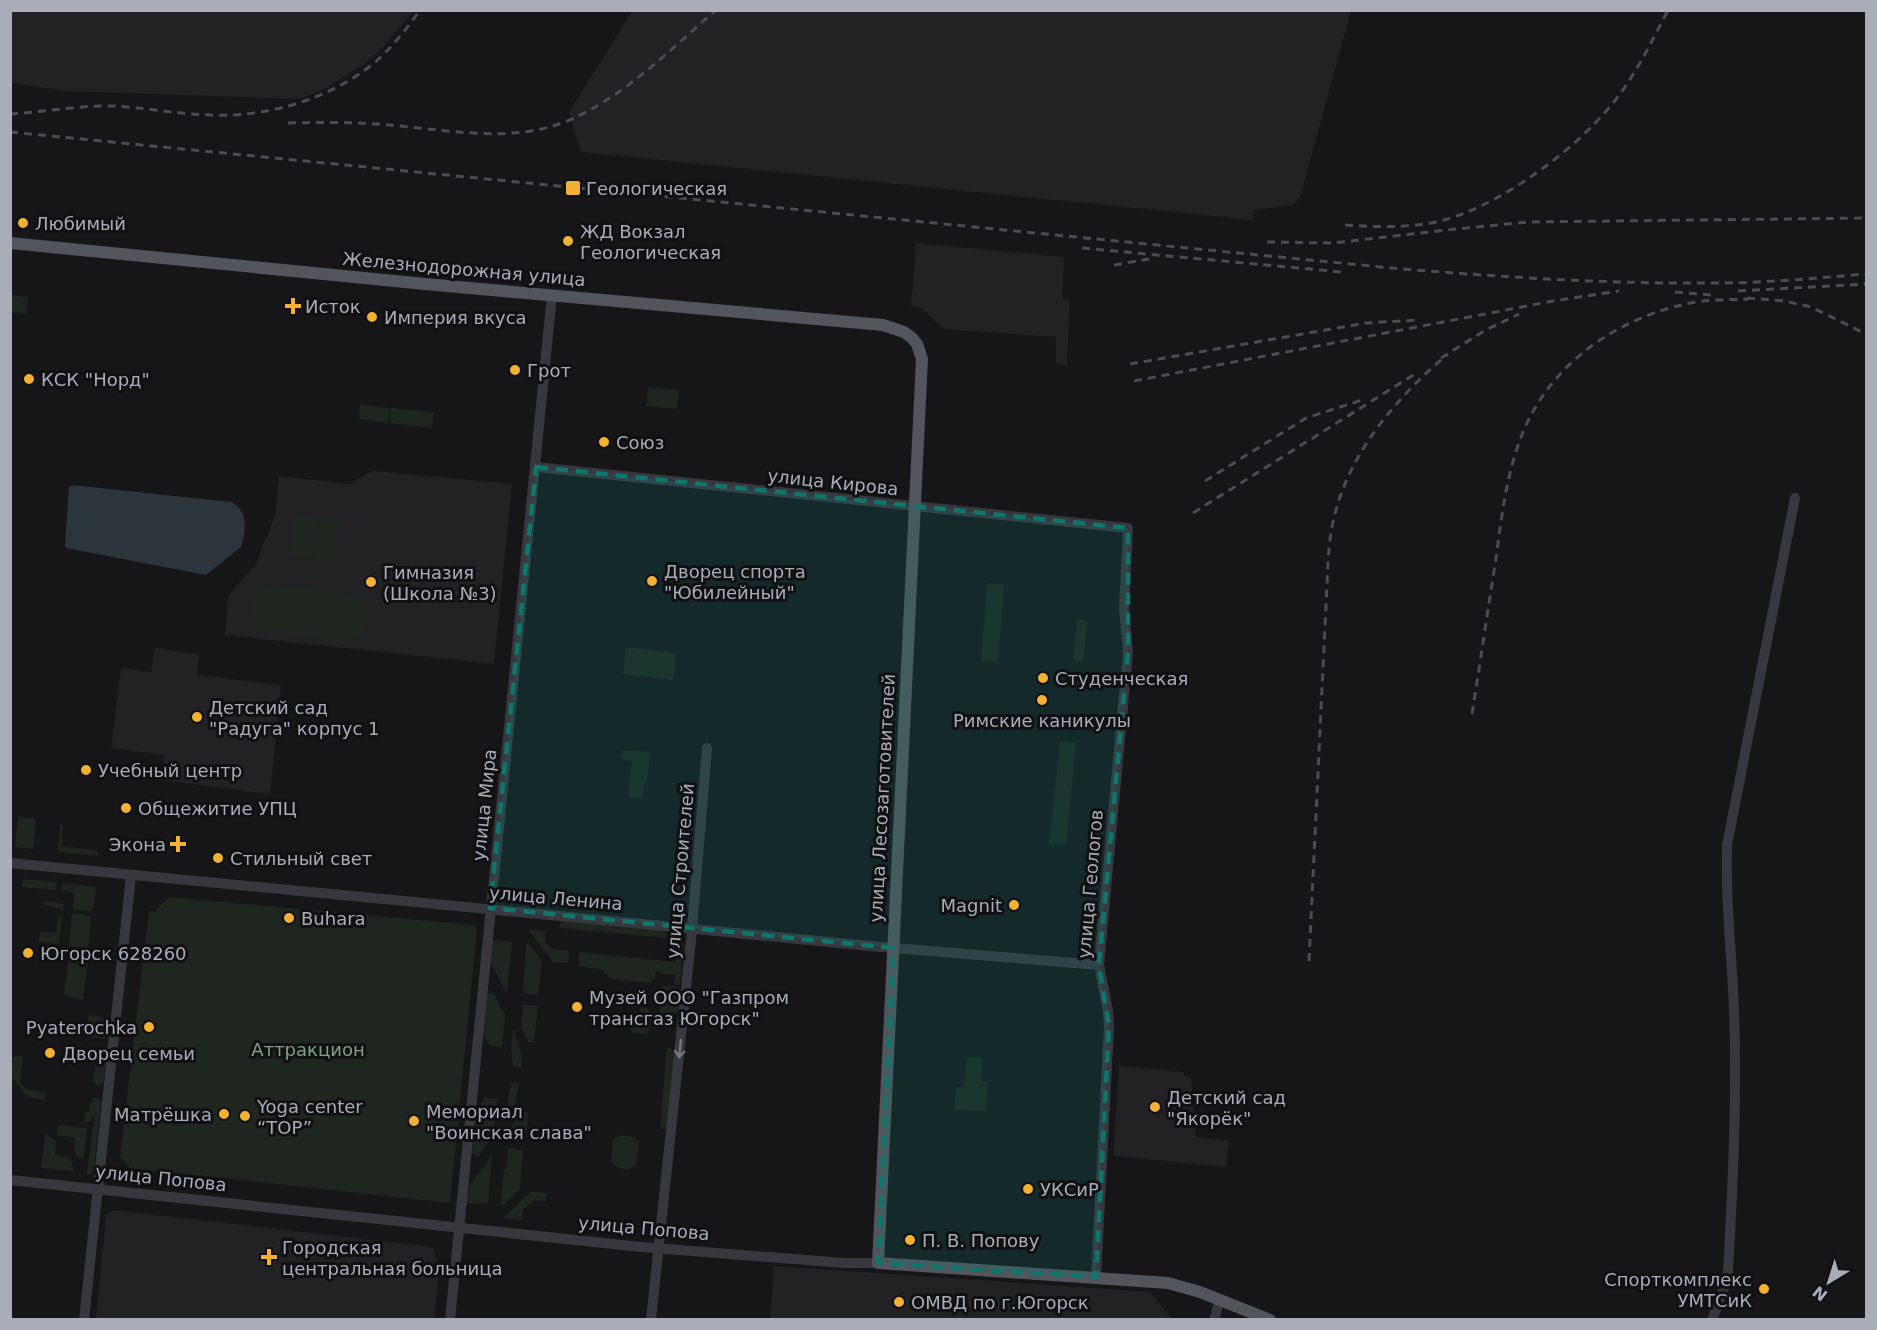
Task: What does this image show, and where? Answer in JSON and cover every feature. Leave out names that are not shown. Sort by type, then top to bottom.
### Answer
[{"type":"main road","name":"Железнодорожная улица","points":[[10,243],[883,325],[904,332],[912,338]]},
{"type":"main road","name":"улица Лесозаготовителей","points":[[878,1263],[922,359],[917,344],[912,338]]},
{"type":"main road","name":"улица Попова","points":[[878,1263],[1168,1283],[1220,1299],[1270,1320]]},
{"type":"street","name":"улица Мира","points":[[450,1320],[552,295]]},
{"type":"street","name":"улица Кирова","points":[[536,467],[1128,528]]},
{"type":"street","points":[[1712,1320],[1724,1293],[1728,1271],[1736,1086],[1727,845],[1796,498]]},
{"type":"street","name":"улица Геологов","points":[[1096,1277],[1109,1026],[1099,965],[1128,652],[1124,609],[1128,528]]},
{"type":"street","name":"улица Строителей","points":[[651,1320],[692,928],[707,748]]},
{"type":"street","name":"улица Ленина","points":[[10,863],[893,948],[1099,965]]},
{"type":"street","points":[[84,1320],[131,875]]},
{"type":"street","name":"улица Попова","points":[[10,1180],[659,1248],[844,1263],[878,1263]]},
{"type":"street","points":[[1214,1320],[1220,1299]]},
{"type":"highlighted area","points":[[536,467],[1128,528],[1128,652],[1099,965],[1109,1026],[1096,1277],[878,1263],[893,948],[490,908]]},
{"type":"shaded area","points":[[11,10],[414,11],[379,51],[363,65],[324,89],[299,99],[66,91],[11,83]]},
{"type":"shaded area","points":[[633,10],[1351,11],[1300,197],[1294,205],[1254,210],[1253,220],[581,152],[569,112]]},
{"type":"shaded area","points":[[916,243],[1064,257],[1062,299],[1070,300],[1067,365],[1056,364],[1056,337],[944,329],[921,308],[911,307]]},
{"type":"shaded area","name":"Гимназия (Школа №3)","points":[[372,471],[512,484],[494,664],[225,635],[228,596],[256,564],[275,515],[279,476],[349,484]]},
{"type":"shaded area","points":[[72,485],[231,502],[241,511],[245,522],[241,547],[206,575],[66,548],[69,487]]},
{"type":"shaded area","name":"Детский сад \"Радуга\" корпус 1","points":[[155,648],[199,654],[197,675],[281,685],[270,794],[161,780],[164,755],[111,748],[121,668],[151,672]]},
{"type":"shaded area","name":"Детский сад \"Якорёк\"","points":[[1119,1066],[1184,1072],[1184,1076],[1191,1077],[1196,1137],[1229,1141],[1226,1167],[1113,1156]]},
{"type":"shaded area","name":"Городская центральная больница","points":[[113,1210],[432,1247],[440,1268],[434,1319],[96,1319],[106,1215]]},
{"type":"shaded area","points":[[774,1266],[1150,1292],[1172,1319],[770,1319]]},
{"type":"green space","points":[[11,295],[28,297],[27,314],[11,312]]},
{"type":"green space","points":[[648,387],[679,390],[677,409],[646,406]]},
{"type":"green space","points":[[360,405],[390,408],[388,423],[359,419]]},
{"type":"green space","points":[[391,408],[434,412],[432,428],[390,423]]},
{"type":"green space","points":[[293,516],[317,518],[313,559],[289,556]]},
{"type":"green space","points":[[319,519],[339,521],[335,562],[315,560]]},
{"type":"green space","points":[[987,583],[1004,584],[998,662],[981,661]]},
{"type":"green space","points":[[269,585],[346,593],[363,604],[368,620],[365,628],[360,634],[340,642],[264,631],[254,619],[252,606],[257,595]]},
{"type":"green space","points":[[1077,619],[1087,623],[1083,662],[1073,661]]},
{"type":"green space","points":[[626,647],[676,653],[673,680],[623,674]]},
{"type":"green space","points":[[1060,741],[1076,743],[1066,846],[1049,844]]},
{"type":"green space","points":[[623,750],[650,752],[643,798],[628,797],[632,761],[622,759]]},
{"type":"green space","points":[[18,817],[36,819],[33,849],[15,847]]},
{"type":"green space","points":[[62,824],[62,846],[94,850],[98,856],[58,852],[60,825]]},
{"type":"green space","points":[[23,879],[55,882],[56,890],[22,887]]},
{"type":"green space","points":[[63,883],[96,887],[93,911],[73,910],[74,893],[61,890]]},
{"type":"green space","name":"Аттракцион","points":[[169,897],[474,925],[477,928],[450,1203],[130,1168],[120,1157],[149,911],[155,912]]},
{"type":"green space","points":[[44,901],[64,904],[59,944],[39,942],[40,932],[56,933],[58,917],[61,917],[62,909],[43,905]]},
{"type":"green space","points":[[72,913],[91,916],[88,949],[69,946]]},
{"type":"green space","points":[[561,921],[664,931],[667,936],[666,938],[559,928]]},
{"type":"green space","points":[[528,929],[545,931],[545,943],[552,949],[570,951],[568,963],[553,962]]},
{"type":"green space","points":[[492,940],[512,942],[507,994],[490,962]]},
{"type":"green space","points":[[526,943],[542,961],[538,995],[523,993]]},
{"type":"green space","points":[[678,944],[684,944],[680,985],[674,984],[675,975],[661,974],[656,971],[654,979],[649,983],[611,979],[602,970],[578,966],[579,952],[676,962]]},
{"type":"green space","points":[[69,957],[88,959],[83,1000],[64,995]]},
{"type":"green space","points":[[662,986],[680,987],[678,1011],[670,1015],[669,1020],[659,1019]]},
{"type":"green space","points":[[487,993],[494,994],[505,1015],[502,1047],[490,1046],[484,1035]]},
{"type":"green space","points":[[523,1005],[538,1006],[534,1042],[528,1042],[521,1027]]},
{"type":"green space","points":[[640,1007],[647,1008],[651,1014],[651,1025],[646,1034],[632,1033],[630,1030],[631,1012],[640,1013]]},
{"type":"green space","points":[[89,1014],[110,1019],[108,1034],[104,1039],[86,1036]]},
{"type":"green space","points":[[513,1028],[522,1054],[521,1068],[513,1066],[511,1048]]},
{"type":"green space","points":[[667,1046],[674,1051],[667,1124],[666,1128],[660,1130]]},
{"type":"green space","points":[[99,1050],[105,1050],[107,1053],[103,1084],[98,1086],[93,1082]]},
{"type":"green space","points":[[15,1056],[23,1057],[20,1082],[26,1089],[46,1092],[45,1100],[28,1097],[11,1076],[11,1060]]},
{"type":"green space","points":[[967,1057],[983,1058],[981,1082],[988,1082],[986,1111],[955,1110],[956,1087],[964,1087]]},
{"type":"green space","points":[[511,1082],[519,1083],[516,1101],[505,1120]]},
{"type":"green space","points":[[94,1097],[101,1100],[94,1169],[91,1174],[87,1174],[94,1116],[90,1122],[84,1123],[85,1112],[89,1112]]},
{"type":"green space","points":[[485,1098],[497,1099],[494,1135],[478,1157],[472,1153],[477,1110]]},
{"type":"green space","points":[[521,1112],[528,1112],[526,1138],[511,1137],[512,1126]]},
{"type":"green space","points":[[58,1125],[87,1128],[84,1159],[76,1154],[75,1138],[57,1135]]},
{"type":"green space","points":[[47,1134],[56,1142],[55,1155],[68,1157],[74,1171],[41,1168]]},
{"type":"green space","points":[[619,1135],[634,1137],[639,1143],[636,1164],[629,1170],[618,1168],[611,1161],[613,1141]]},
{"type":"green space","points":[[508,1148],[523,1150],[520,1189],[503,1205],[501,1204],[504,1169],[507,1168]]},
{"type":"green space","points":[[492,1155],[488,1204],[467,1203],[469,1186]]},
{"type":"green space","points":[[531,1192],[546,1193],[546,1201],[534,1200],[523,1209],[522,1220],[503,1218]]},
{"type":"railway","points":[[10,114],[115,106],[233,115],[279,108],[324,93],[364,70],[382,56],[420,10]]},
{"type":"railway","points":[[288,123],[364,123],[483,133],[529,131],[552,126],[574,118],[613,96],[716,10]]},
{"type":"railway","points":[[1345,225],[1390,226],[1436,222],[1460,215],[1512,189],[1562,154],[1604,114],[1640,64],[1668,10]]},
{"type":"railway","points":[[10,132],[1391,268],[1553,279],[1674,283],[1753,282],[1866,274]]},
{"type":"railway","points":[[1267,242],[1333,243],[1528,222],[1866,218]]},
{"type":"railway","points":[[1082,248],[1342,272]]},
{"type":"railway","points":[[1114,265],[1149,259]]},
{"type":"railway","points":[[1738,291],[1866,284]]},
{"type":"railway","points":[[1134,381],[1553,301],[1619,291]]},
{"type":"railway","points":[[1675,292],[1711,295]]},
{"type":"railway","points":[[1747,298],[1785,301],[1811,307],[1866,334]]},
{"type":"railway","points":[[1472,714],[1507,486],[1520,440],[1546,391],[1585,351],[1608,335],[1633,322],[1659,311],[1694,302],[1749,299]]},
{"type":"railway","points":[[1441,358],[1484,331],[1519,314]]},
{"type":"railway","points":[[1130,364],[1366,323],[1418,320]]},
{"type":"railway","points":[[1309,961],[1328,563],[1333,524],[1341,494],[1363,448],[1411,388],[1448,354]]},
{"type":"railway","points":[[1193,513],[1418,372]]},
{"type":"railway","points":[[1205,481],[1306,418],[1362,400]]},
{"type":"place","name":"Геологическая","points":[[573,188]]},
{"type":"place","name":"Любимый","points":[[23,223]]},
{"type":"place","name":"ЖД Вокзал Геологическая","points":[[568,241]]},
{"type":"place","name":"Исток","points":[[293,306]]},
{"type":"place","name":"Империя вкуса","points":[[372,317]]},
{"type":"place","name":"Грот","points":[[515,370]]},
{"type":"place","name":"КСК \"Норд\"","points":[[29,379]]},
{"type":"place","name":"Союз","points":[[604,442]]},
{"type":"place","name":"Дворец спорта \"Юбилейный\"","points":[[652,581]]},
{"type":"place","name":"Гимназия (Школа №3)","points":[[371,582]]},
{"type":"place","name":"Студенческая","points":[[1043,678]]},
{"type":"place","name":"Римские каникулы","points":[[1042,700]]},
{"type":"place","name":"Детский сад \"Радуга\" корпус 1","points":[[197,717]]},
{"type":"place","name":"Учебный центр","points":[[86,770]]},
{"type":"place","name":"Общежитие УПЦ","points":[[126,808]]},
{"type":"place","name":"Экона","points":[[178,844]]},
{"type":"place","name":"Стильный свет","points":[[218,858]]},
{"type":"place","name":"Magnit","points":[[1014,905]]},
{"type":"place","name":"Buhara","points":[[289,918]]},
{"type":"place","name":"Югорск 628260","points":[[28,953]]},
{"type":"place","name":"Музей ООО \"Газпром трансгаз Югорск\"","points":[[577,1007]]},
{"type":"place","name":"Pyaterochka","points":[[149,1027]]},
{"type":"place","name":"Дворец семьи","points":[[50,1053]]},
{"type":"place","name":"Детский сад \"Якорёк\"","points":[[1155,1107]]},
{"type":"place","name":"Матрёшка","points":[[224,1114]]},
{"type":"place","name":"Yoga center “TOP”","points":[[245,1116]]},
{"type":"place","name":"Мемориал \"Воинская слава\"","points":[[414,1121]]},
{"type":"place","name":"УКСиР","points":[[1028,1189]]},
{"type":"place","name":"П. В. Попову","points":[[910,1240]]},
{"type":"place","name":"Городская центральная больница","points":[[269,1257]]},
{"type":"place","name":"Спорткомплекс УМТСиК","points":[[1764,1289]]},
{"type":"place","name":"ОМВД по г.Югорск","points":[[899,1302]]}]
